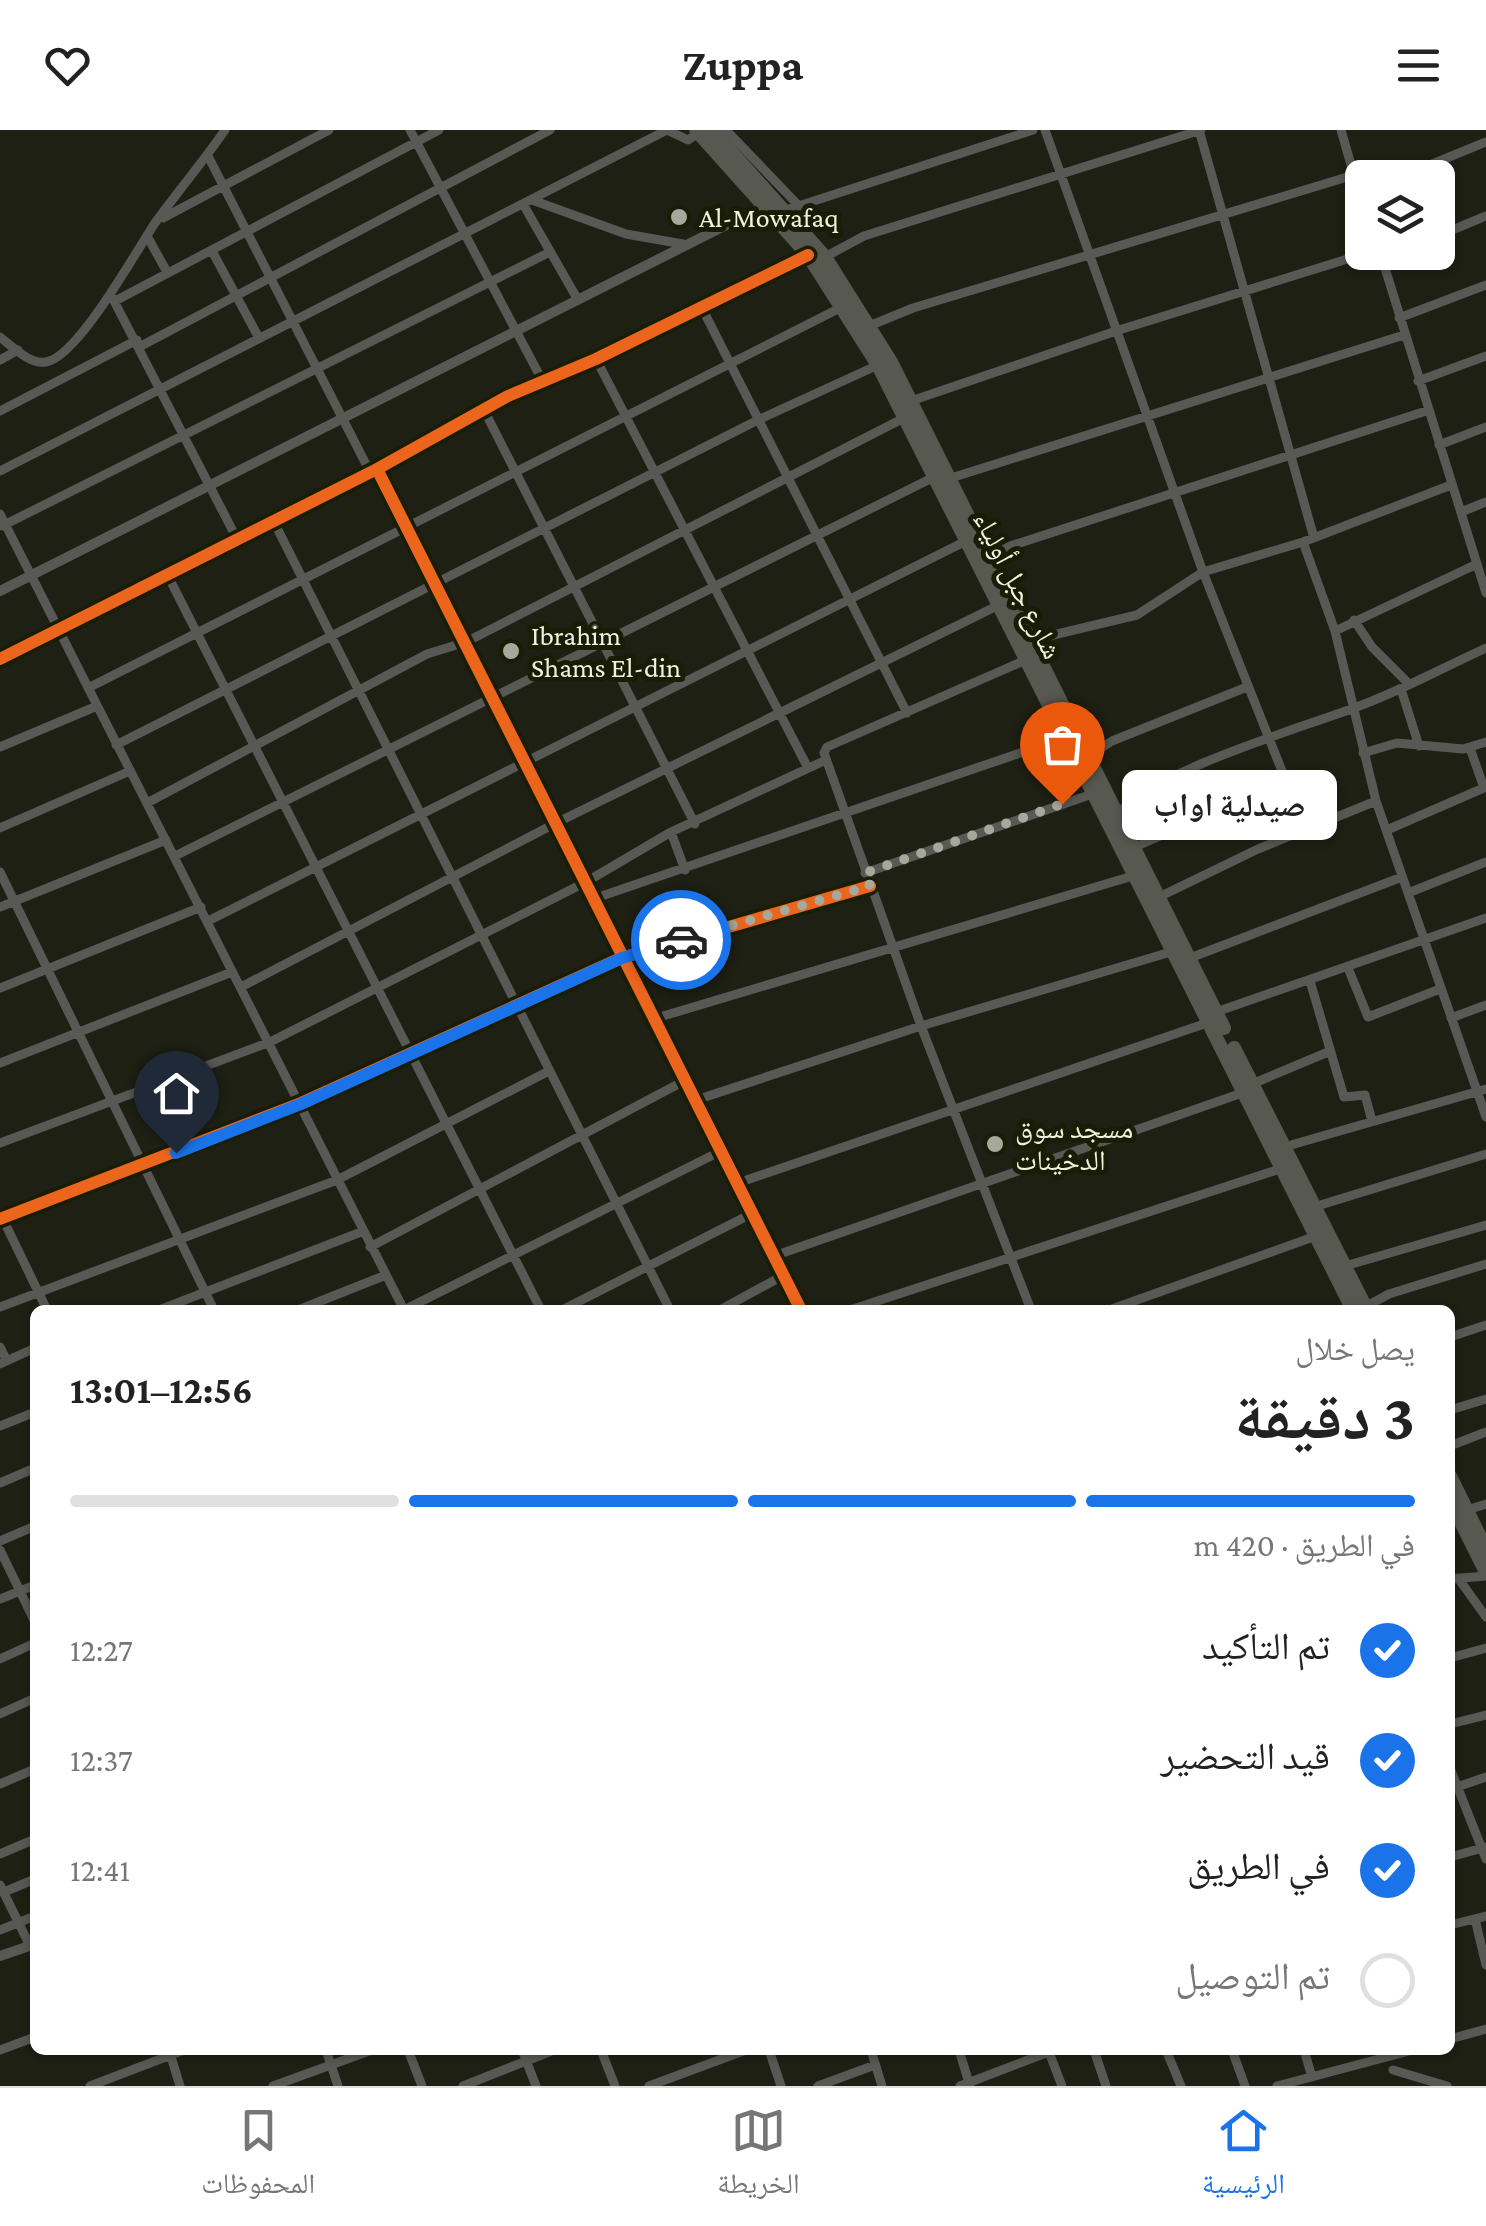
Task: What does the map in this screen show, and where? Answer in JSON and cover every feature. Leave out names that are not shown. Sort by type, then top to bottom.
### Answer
[{"type":"main road","name":"شارع جبل أولياء","points":[[703,131],[782,205],[825,257],[869,326],[952,478],[999,605],[1136,876],[1190,958],[1213,1017]]},
{"type":"main road","name":"شارع جبل أولياء","points":[[782,205],[808,255],[878,365],[934,477],[974,538],[989,553],[1159,897],[1174,951],[1284,1147],[1345,1266],[1360,1305]]},
{"type":"main road","name":"شارع جبل أولياء","points":[[1249,1088],[1316,1236],[1359,1305]]},
{"type":"main road","points":[[1455,1487],[1486,1549]]},
{"type":"main road","points":[[1455,1510],[1486,1574]]},
{"type":"street","points":[[0,336],[43,363],[64,353],[113,298],[156,222],[225,130]]},
{"type":"street","points":[[156,222],[329,130]]},
{"type":"street","points":[[410,130],[542,380]]},
{"type":"street","points":[[113,298],[440,130]]},
{"type":"street","points":[[0,412],[237,295],[550,130]]},
{"type":"street","points":[[0,472],[667,130],[688,140],[703,131]]},
{"type":"street","points":[[726,130],[782,205]]},
{"type":"street","points":[[0,592],[683,244],[782,205],[1033,130]]},
{"type":"street","points":[[1045,130],[1203,572],[1305,829]]},
{"type":"street","points":[[825,257],[864,236],[1200,130],[1270,378],[1376,800],[1422,940],[1481,1090],[1486,1117]]},
{"type":"street","points":[[1341,130],[1350,160]]},
{"type":"street","points":[[1442,160],[1486,142]]},
{"type":"street","points":[[208,156],[343,419],[406,526],[466,642],[693,1101],[799,1305]]},
{"type":"street","points":[[869,326],[1088,254],[1345,178]]},
{"type":"street","points":[[527,202],[612,230],[683,244]]},
{"type":"street","points":[[527,202],[578,300]]},
{"type":"street","points":[[1455,229],[1486,216]]},
{"type":"street","points":[[147,236],[167,272]]},
{"type":"street","points":[[212,250],[259,338]]},
{"type":"street","points":[[2,526],[550,252]]},
{"type":"street","points":[[0,659],[374,471],[542,380],[596,359],[808,255]]},
{"type":"street","points":[[911,402],[1116,331],[1345,260]]},
{"type":"street","points":[[1385,270],[1486,593]]},
{"type":"street","points":[[1399,318],[1486,285]]},
{"type":"street","points":[[113,298],[237,539]]},
{"type":"street","points":[[700,306],[907,713]]},
{"type":"street","points":[[88,688],[844,306]]},
{"type":"street","points":[[952,478],[1404,335]]},
{"type":"street","points":[[0,360],[18,350]]},
{"type":"street","points":[[64,353],[79,370]]},
{"type":"street","points":[[1418,381],[1486,356]]},
{"type":"street","points":[[596,359],[808,768]]},
{"type":"street","points":[[116,746],[758,420],[878,365]]},
{"type":"street","points":[[989,553],[1426,411]]},
{"type":"street","points":[[485,412],[695,824]]},
{"type":"street","points":[[148,804],[427,654],[466,642],[904,418]]},
{"type":"street","points":[[1438,445],[1486,427]]},
{"type":"street","points":[[175,856],[390,751],[815,533],[934,477]]},
{"type":"street","points":[[1032,640],[1137,615],[1203,572],[1308,540],[1451,485]]},
{"type":"street","points":[[1461,512],[1486,502]]},
{"type":"street","points":[[0,514],[2,526],[32,577],[270,1042],[361,1232],[401,1305]]},
{"type":"street","points":[[273,520],[667,1305]]},
{"type":"street","points":[[208,921],[318,869],[848,597],[974,538]]},
{"type":"street","points":[[1335,630],[1481,568]]},
{"type":"street","points":[[168,576],[537,1305]]},
{"type":"street","points":[[241,987],[556,823],[999,605]]},
{"type":"street","points":[[1354,620],[1405,686],[1420,746]]},
{"type":"street","points":[[1118,813],[1136,797],[1267,737],[1354,708],[1486,648]]},
{"type":"street","points":[[1028,659],[828,747],[826,760],[921,1026],[1029,1305]]},
{"type":"street","points":[[1089,756],[1112,742],[1247,687]]},
{"type":"street","points":[[0,747],[96,706]]},
{"type":"street","points":[[594,900],[1067,737]]},
{"type":"street","points":[[1363,753],[1397,743],[1470,748],[1486,742]]},
{"type":"street","points":[[1386,830],[1485,788],[1470,748]]},
{"type":"street","points":[[0,1144],[270,1042],[586,882],[671,832],[826,760]]},
{"type":"street","points":[[0,828],[130,771]]},
{"type":"street","points":[[1135,847],[1285,781]]},
{"type":"street","points":[[865,873],[1095,793]]},
{"type":"street","points":[[1159,897],[1376,800]]},
{"type":"street","points":[[671,832],[685,870]]},
{"type":"street","points":[[0,907],[166,840]]},
{"type":"street","points":[[1408,893],[1486,862]]},
{"type":"street","points":[[0,872],[212,1305]]},
{"type":"street","points":[[652,1019],[1136,876]]},
{"type":"street","points":[[1190,958],[1402,877]]},
{"type":"street","points":[[44,1305],[1,1216],[301,1104],[622,958],[870,886]]},
{"type":"street","points":[[0,988],[201,907]]},
{"type":"street","points":[[735,1184],[1486,918]]},
{"type":"street","points":[[693,1101],[921,1026],[1174,951]]},
{"type":"street","points":[[1348,968],[1368,1017],[1440,989]]},
{"type":"street","points":[[0,1064],[232,972]]},
{"type":"street","points":[[1310,981],[1344,1097],[1364,1094],[1372,1121]]},
{"type":"street","points":[[1451,1018],[1486,1005]]},
{"type":"street","points":[[774,1256],[1249,1088],[1328,1052]]},
{"type":"street","points":[[0,1308],[336,1180],[550,1070]]},
{"type":"street","points":[[370,1247],[684,1081]]},
{"type":"street","points":[[1284,1147],[1481,1090]]},
{"type":"street","points":[[414,1305],[719,1152]]},
{"type":"street","points":[[1314,1206],[1486,1154]]},
{"type":"street","points":[[865,1305],[1283,1168]]},
{"type":"street","points":[[572,1305],[751,1214]]},
{"type":"street","points":[[1345,1266],[1486,1224]]},
{"type":"street","points":[[172,1305],[361,1232]]},
{"type":"street","points":[[1123,1305],[1316,1236]]},
{"type":"street","points":[[1368,1305],[1388,1294],[1486,1264]]},
{"type":"street","points":[[311,1305],[386,1275]]},
{"type":"street","points":[[729,1305],[784,1275]]},
{"type":"street","points":[[1455,1335],[1486,1326]]},
{"type":"street","points":[[0,1347],[4,1362],[30,1350]]},
{"type":"street","points":[[1455,1408],[1486,1399]]},
{"type":"street","points":[[0,1426],[30,1414]]},
{"type":"street","points":[[1455,1444],[1486,1432]]},
{"type":"street","points":[[0,1483],[30,1470]]},
{"type":"street","points":[[1466,1510],[1486,1504]]},
{"type":"street","points":[[0,1541],[30,1528]]},
{"type":"street","points":[[0,1550],[30,1612]]},
{"type":"street","points":[[1455,1579],[1486,1574]]},
{"type":"street","points":[[1455,1580],[1486,1617]]},
{"type":"street","points":[[0,1599],[30,1587]]},
{"type":"street","points":[[0,1659],[30,1646]]},
{"type":"street","points":[[1455,1657],[1486,1648]]},
{"type":"street","points":[[0,1714],[30,1700]]},
{"type":"street","points":[[1455,1723],[1486,1715]]},
{"type":"street","points":[[0,1784],[30,1771]]},
{"type":"street","points":[[1457,1786],[1486,1778]]},
{"type":"street","points":[[1455,1781],[1485,1851],[1455,1856]]},
{"type":"street","points":[[0,1854],[30,1841]]},
{"type":"street","points":[[30,1881],[2,1889],[30,1942]]},
{"type":"street","points":[[0,1930],[30,1918]]},
{"type":"street","points":[[1455,1924],[1480,1918],[1486,1965]]},
{"type":"street","points":[[0,1956],[30,1946]]},
{"type":"street","points":[[1455,2038],[1486,2029]]},
{"type":"street","points":[[0,2050],[30,2039]]},
{"type":"street","points":[[90,2086],[165,2055]]},
{"type":"street","points":[[171,2055],[180,2086]]},
{"type":"street","points":[[327,2055],[338,2086]]},
{"type":"street","points":[[273,2086],[358,2055]]},
{"type":"street","points":[[410,2055],[422,2086]]},
{"type":"street","points":[[524,2055],[536,2086]]},
{"type":"street","points":[[463,2086],[541,2055]]},
{"type":"street","points":[[603,2055],[615,2086]]},
{"type":"street","points":[[650,2086],[733,2055]]},
{"type":"street","points":[[771,2055],[781,2086]]},
{"type":"street","points":[[873,2055],[882,2086]]},
{"type":"street","points":[[960,2055],[966,2085],[1042,2055]]},
{"type":"street","points":[[1053,2055],[1062,2086]]},
{"type":"street","points":[[1096,2055],[1106,2086]]},
{"type":"street","points":[[1168,2055],[1181,2086]]},
{"type":"street","points":[[1234,2055],[1244,2086]]},
{"type":"street","points":[[1305,2055],[1312,2077]]},
{"type":"street","points":[[1277,2086],[1382,2055],[1398,2086]]},
{"type":"street","points":[[818,2086],[875,2065]]},
{"type":"street","points":[[1393,2070],[1447,2086]]},
{"type":"cycle path","points":[[0,659],[377,469],[508,396],[596,359],[808,255]]},
{"type":"cycle path","points":[[377,469],[798,1305]]},
{"type":"cycle path","points":[[0,1219],[301,1103],[621,958],[870,886]]},
{"type":"way so far","points":[[681,940],[870,886],[865,873],[1062,804]]},
{"type":"place","name":"Al-Mowafaq","points":[[679,217]]},
{"type":"place","name":"Ibrahim Shams El-din","points":[[511,651]]},
{"type":"place","name":"صيدلية اواب","points":[[1062,804]]},
{"type":"place","name":"مسجد سوق الدخينات","points":[[995,1144]]},
{"type":"route","points":[[176,1153],[301,1104],[622,958],[681,940]]}]
